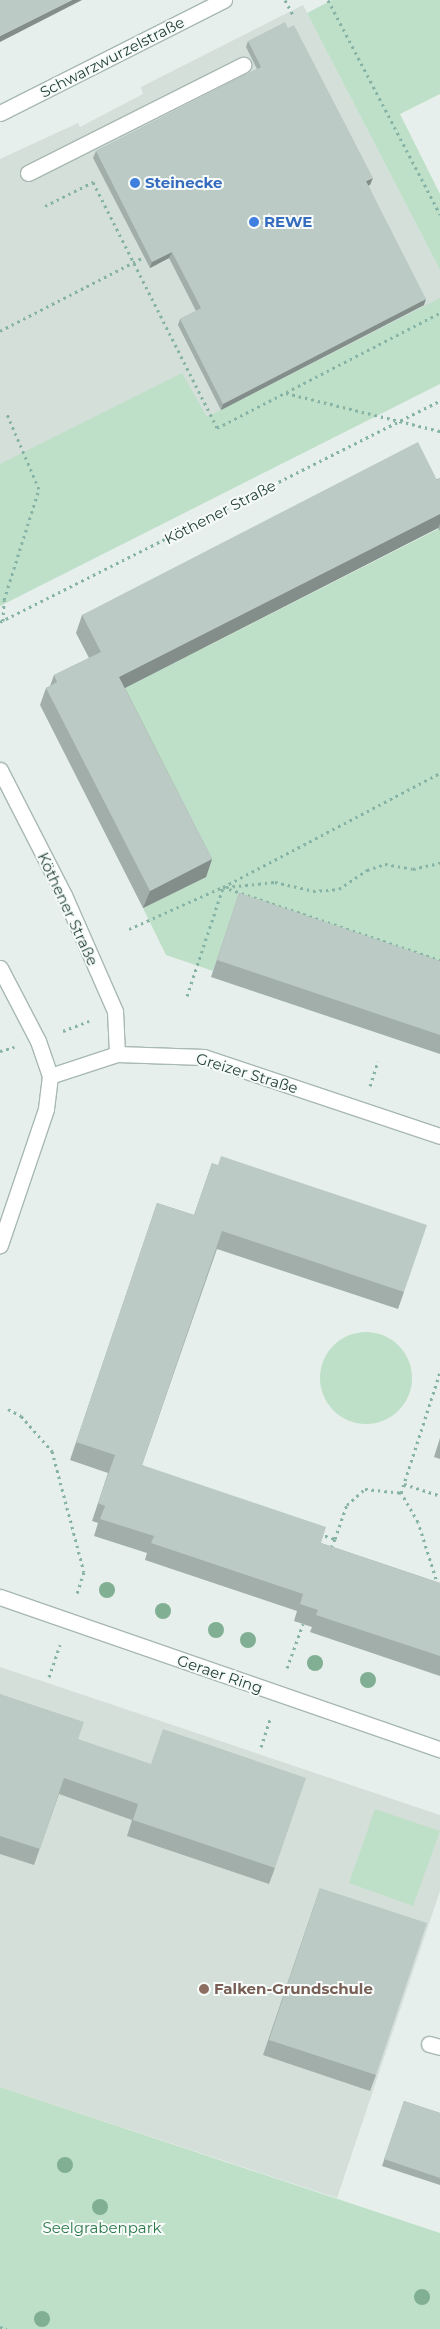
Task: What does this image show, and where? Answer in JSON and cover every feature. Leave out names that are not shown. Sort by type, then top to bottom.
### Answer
[{"type":"street","name":"Schwarzwurzelstraße","points":[[0,113],[224,0]]},
{"type":"street","points":[[28,173],[243,65]]},
{"type":"street","name":"Köthener Straße","points":[[0,770],[64,895],[115,1011],[116,1054]]},
{"type":"street","points":[[0,968],[38,1041],[50,1076],[46,1109],[0,1245]]},
{"type":"street","name":"Greizer Straße","points":[[50,1076],[116,1054],[204,1057],[440,1136]]},
{"type":"street","name":"Geraer Ring","points":[[0,1597],[440,1749]]},
{"type":"path","points":[[285,0],[294,17]]},
{"type":"path","points":[[328,0],[440,214]]},
{"type":"path","points":[[45,206],[93,182],[217,428],[440,313]]},
{"type":"path","points":[[0,331],[144,257]]},
{"type":"path","points":[[286,393],[440,431]]},
{"type":"path","name":"Köthener Straße","points":[[2,622],[440,401]]},
{"type":"path","points":[[2,622],[4,600],[39,490],[7,414]]},
{"type":"path","points":[[129,929],[223,887],[440,773]]},
{"type":"path","points":[[223,887],[275,882],[313,891],[339,889],[367,870],[384,864],[413,869],[440,863]]},
{"type":"path","points":[[223,887],[440,960]]},
{"type":"path","points":[[187,996],[223,887]]},
{"type":"path","points":[[431,1590],[440,1593],[435,1564],[401,1493],[440,1372]]},
{"type":"path","points":[[8,1408],[21,1416],[52,1451],[84,1572]]},
{"type":"path","points":[[404,1484],[440,1496]]},
{"type":"path","points":[[330,1553],[347,1505],[365,1489],[401,1493]]},
{"type":"path","points":[[316,1533],[334,1539]]},
{"type":"path","points":[[0,2327],[7,2329]]},
{"type":"shaded area","points":[[303,5],[440,270],[440,305],[0,525],[0,159],[78,123],[80,127],[143,94],[141,87]]},
{"type":"shaded area","name":"Falken-Grundschule","points":[[0,1667],[440,1815],[440,1891],[337,2198],[0,2087]]},
{"type":"green space","points":[[332,0],[440,0],[440,94],[400,114],[440,194],[440,270],[307,13]]},
{"type":"green space","points":[[440,298],[440,384],[0,606],[0,464],[182,373],[207,417]]},
{"type":"green space","points":[[440,528],[440,980],[233,911],[213,971],[166,955],[143,908],[206,876],[109,696],[179,660],[200,641],[204,648]]},
{"type":"green space","points":[[366,1332],[383,1336],[398,1346],[408,1361],[412,1378],[408,1395],[398,1410],[383,1420],[366,1424],[349,1420],[334,1410],[324,1395],[320,1378],[324,1361],[334,1346],[349,1336]]},
{"type":"green space","points":[[375,1809],[440,1831],[413,1906],[349,1883]]},
{"type":"green space","name":"Seelgrabenpark","points":[[0,2087],[440,2233],[440,2329],[0,2329]]},
{"type":"building","points":[[0,0],[72,0],[0,36]]},
{"type":"building","name":"REWE","points":[[285,22],[288,28],[294,25],[373,178],[366,181],[426,299],[223,404],[180,319],[201,308],[172,252],[152,262],[96,151],[261,67],[248,41]]},
{"type":"building","points":[[418,442],[437,480],[440,478],[440,514],[119,677],[212,859],[150,891],[46,688],[57,682],[54,675],[101,652],[82,615]]},
{"type":"building","points":[[239,893],[440,961],[440,1035],[217,960]]},
{"type":"building","points":[[221,1156],[427,1225],[404,1292],[222,1231],[142,1465],[326,1527],[321,1543],[440,1583],[440,1656],[316,1615],[318,1610],[300,1604],[303,1594],[151,1543],[154,1536],[100,1519],[105,1506],[98,1503],[115,1455],[76,1442],[157,1203],[194,1215],[212,1163],[218,1165]]},
{"type":"building","points":[[0,1694],[84,1722],[78,1739],[151,1764],[163,1729],[306,1778],[275,1868],[133,1820],[138,1804],[64,1778],[40,1849],[0,1836]]},
{"type":"building","points":[[320,1888],[427,1923],[376,2075],[269,2040]]},
{"type":"building","points":[[404,2101],[440,2113],[440,2178],[384,2159]]},
{"type":"place","name":"Steinecke","points":[[135,183]]},
{"type":"place","name":"REWE","points":[[254,222]]},
{"type":"place","name":"Falken-Grundschule","points":[[204,1989]]}]
